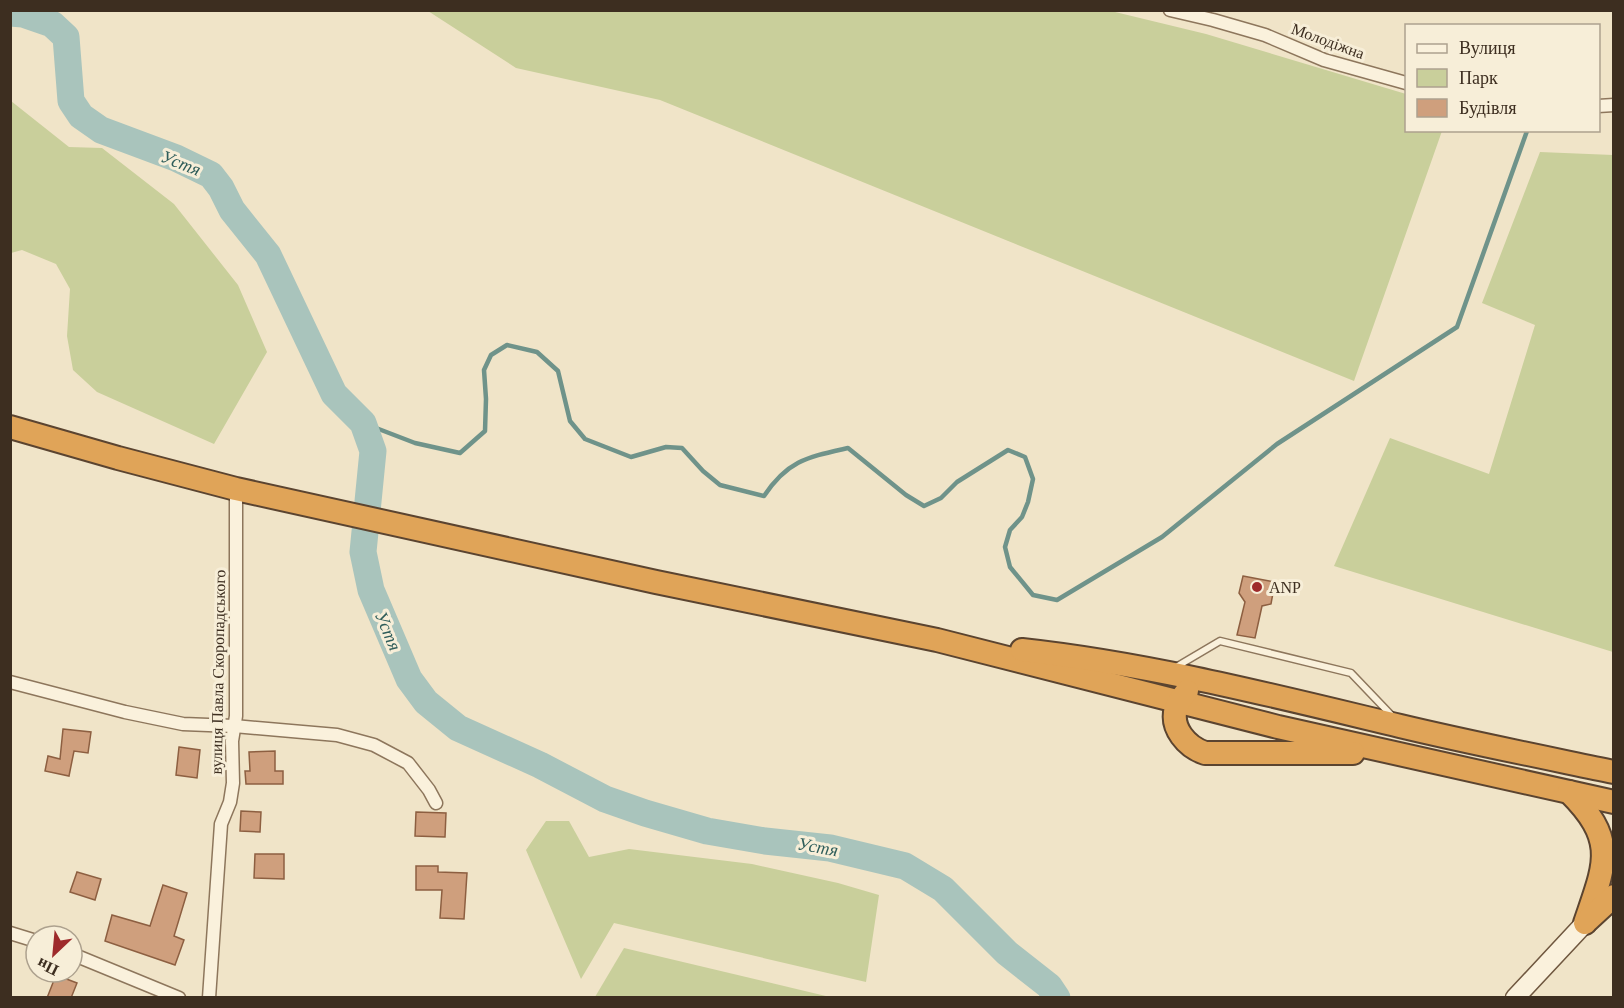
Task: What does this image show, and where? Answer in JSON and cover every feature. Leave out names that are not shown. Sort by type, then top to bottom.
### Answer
[{"type":"highway","points":[[10,427],[236,489],[656,582],[937,640],[1278,728],[1614,802]]},
{"type":"highway","points":[[937,640],[1059,654],[1167,672],[1403,727],[1614,772]]},
{"type":"highway","points":[[1197,678],[1179,702],[1175,711],[1175,723],[1186,743],[1205,753],[1389,753]]},
{"type":"highway","points":[[1552,759],[1614,762]]},
{"type":"highway","points":[[1569,792],[1593,820],[1604,849],[1597,886],[1585,923]]},
{"type":"highway","points":[[1585,923],[1614,896]]},
{"type":"main road","points":[[1515,998],[1585,923]]},
{"type":"street","name":"Молодіжна","points":[[1170,10],[1265,35],[1324,60],[1405,82]]},
{"type":"street","name":"вулиця Павла Скоропадського","points":[[209,998],[221,824],[230,802],[233,783],[232,741],[236,716],[236,489]]},
{"type":"street","points":[[10,682],[171,722],[337,735],[374,745],[408,763],[436,803]]},
{"type":"street","points":[[84,959],[178,998]]},
{"type":"lane","points":[[1167,672],[1220,641],[1351,674],[1403,727]]},
{"type":"green space","points":[[428,11],[1111,11],[1206,34],[1405,94],[1405,132],[1442,132],[1354,381],[660,100],[516,68]]},
{"type":"green space","points":[[11,101],[69,147],[102,148],[174,204],[238,285],[267,352],[214,444],[97,392],[73,370],[67,336],[70,289],[56,264],[22,250],[11,253]]},
{"type":"green space","points":[[1540,152],[1613,155],[1613,652],[1334,566],[1390,438],[1489,474],[1535,325],[1482,303]]},
{"type":"green space","points":[[546,821],[569,821],[589,857],[629,849],[752,864],[838,883],[879,895],[866,982],[614,923],[581,979],[526,850]]},
{"type":"green space","points":[[624,948],[830,997],[595,997]]},
{"type":"building","points":[[1243,576],[1275,582],[1271,604],[1262,606],[1255,638],[1237,635],[1245,602],[1239,593]]},
{"type":"building","points":[[63,729],[91,732],[88,753],[74,751],[69,776],[45,771],[48,756],[60,759]]},
{"type":"building","points":[[179,747],[200,750],[197,778],[176,775]]},
{"type":"building","points":[[275,751],[275,771],[283,771],[283,784],[246,784],[245,771],[250,771],[249,752]]},
{"type":"building","points":[[241,811],[261,812],[260,832],[240,831]]},
{"type":"building","points":[[416,812],[446,813],[445,837],[415,836]]},
{"type":"building","points":[[255,854],[284,854],[284,879],[254,878]]},
{"type":"building","points":[[416,866],[438,866],[438,872],[467,873],[464,919],[440,918],[442,890],[416,890]]},
{"type":"building","points":[[77,872],[101,879],[95,900],[70,892]]},
{"type":"building","points":[[163,885],[187,893],[174,936],[184,940],[175,965],[105,941],[112,915],[150,926]]},
{"type":"building","points":[[52,984],[77,984],[71,998],[47,998]]},
{"type":"waterway","name":"Устя","points":[[10,13],[23,14],[52,24],[66,37],[71,101],[81,116],[101,130],[176,158],[211,175],[221,188],[232,210],[268,255],[334,394],[363,423],[373,451],[363,552],[371,590],[409,679],[426,702],[458,728],[540,765],[605,799],[645,813],[707,831],[765,841],[830,848],[905,866],[943,889],[1007,953],[1049,986],[1057,998]]},
{"type":"waterway","points":[[363,423],[415,443],[460,453],[485,431],[484,370],[491,355],[507,345],[537,352],[558,371],[570,421],[585,439],[631,457],[666,447],[682,448],[703,471],[720,485],[764,496],[791,467],[821,454],[848,448],[906,495],[924,506],[941,498],[957,482],[1008,450],[1025,457],[1033,479],[1022,517],[1010,530],[1005,547],[1010,567],[1033,595],[1057,600],[1162,537],[1277,444],[1457,327],[1527,132]]},
{"type":"place","name":"ANP","points":[[1257,587]]}]
